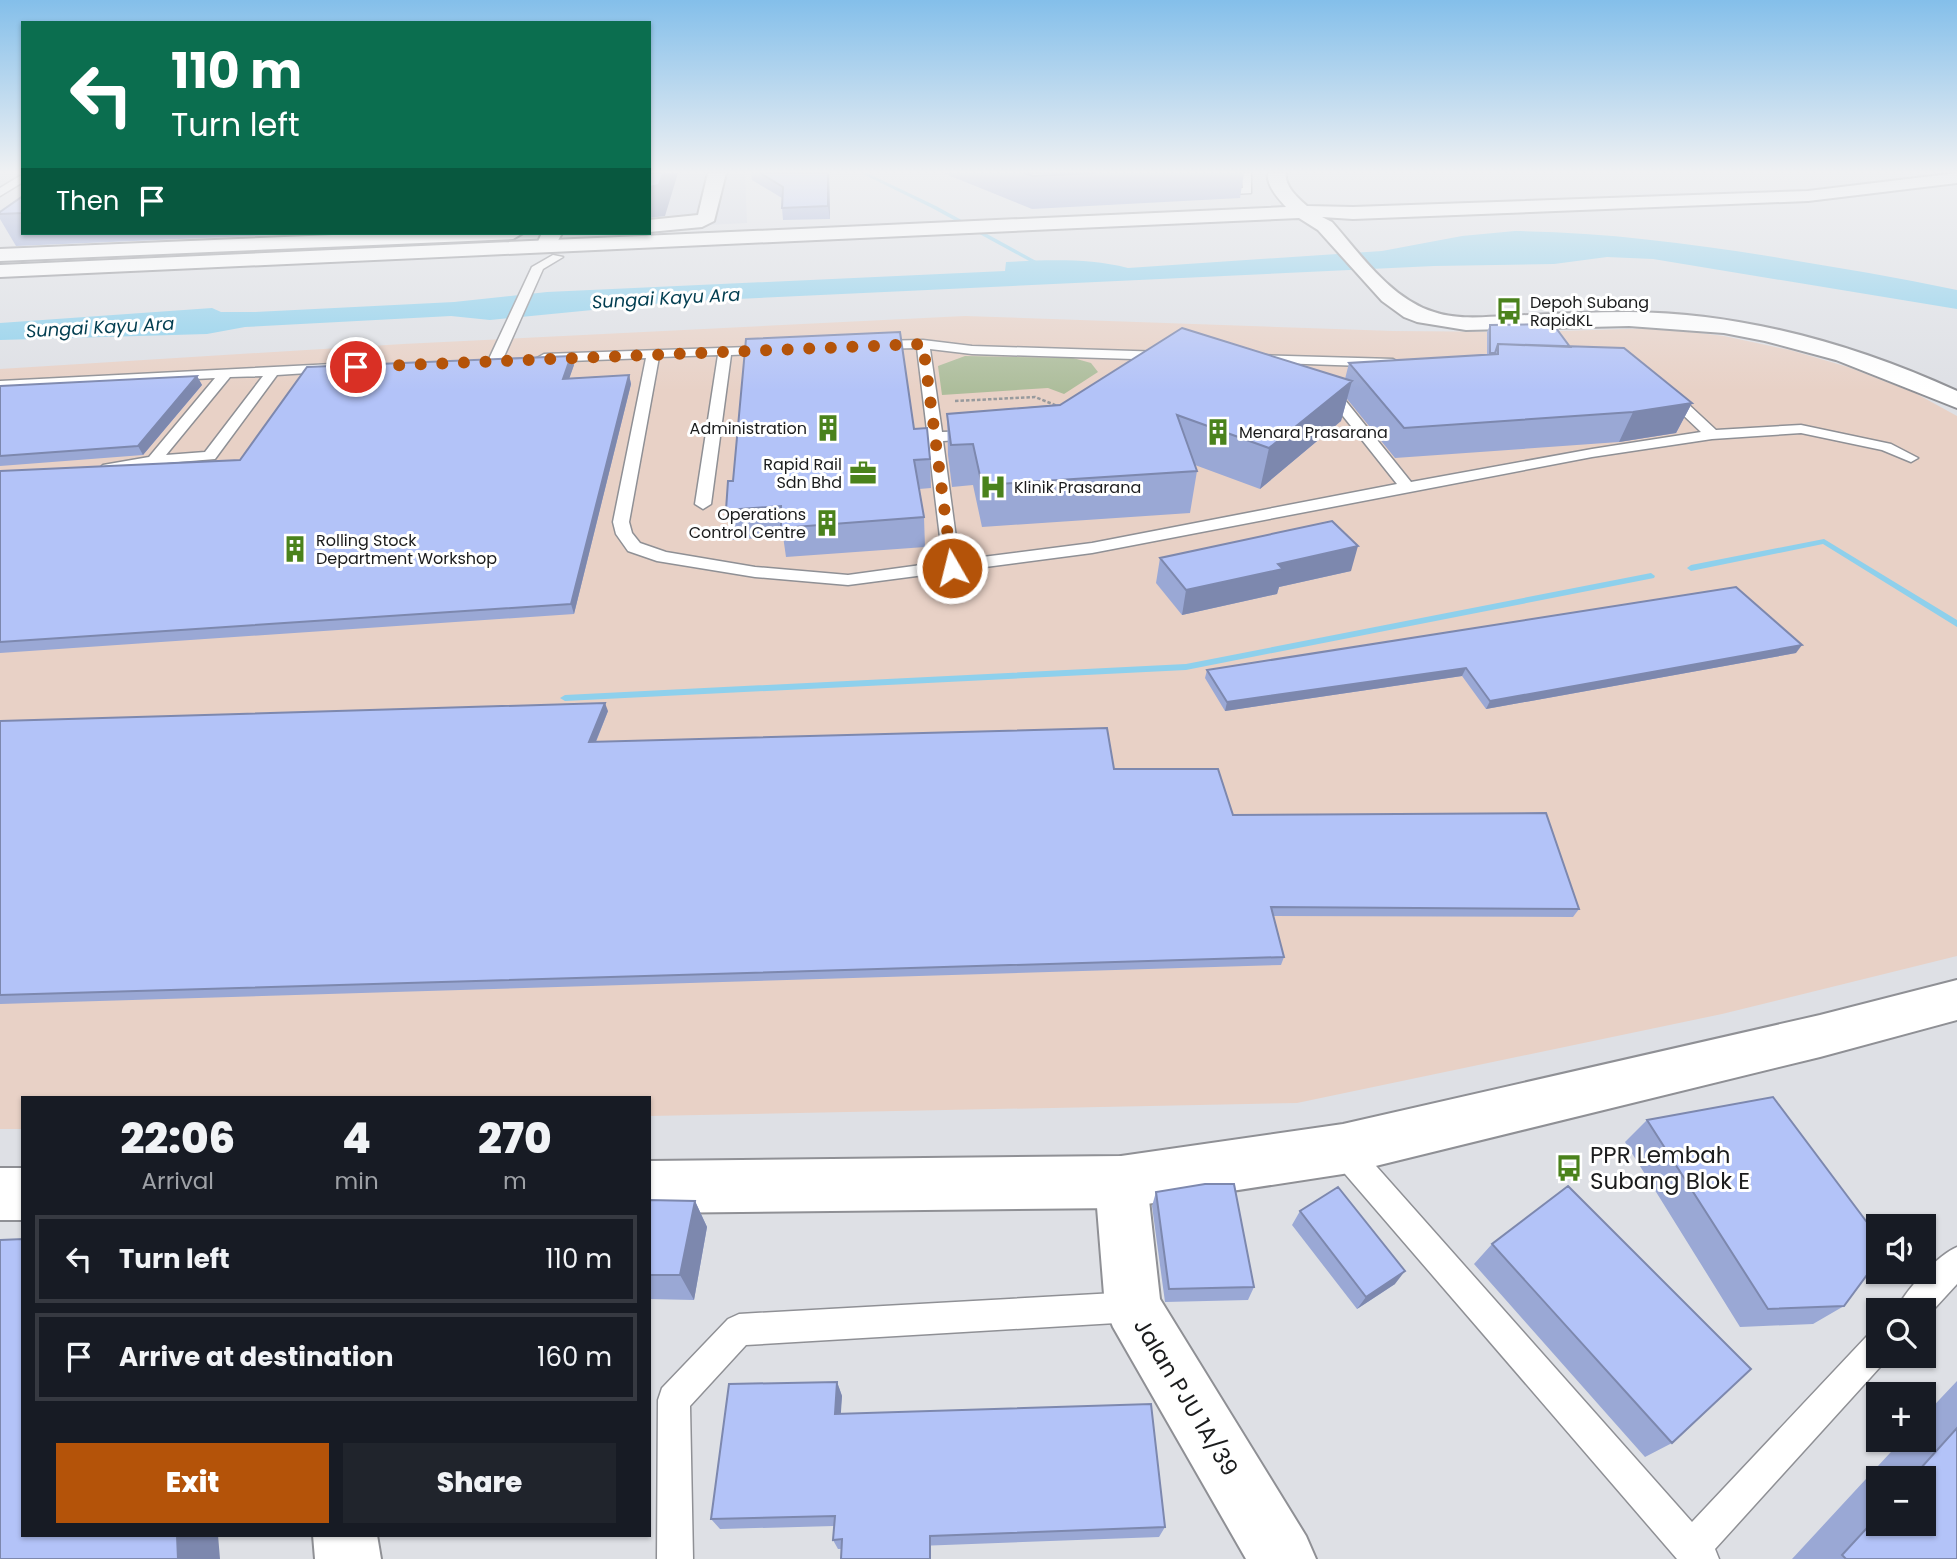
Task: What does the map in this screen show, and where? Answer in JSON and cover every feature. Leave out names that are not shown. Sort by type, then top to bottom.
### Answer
[{"type":"street","points":[[0,255],[142,246]]},
{"type":"street","points":[[0,271],[217,268],[239,246]]},
{"type":"street","points":[[255,266],[273,246]]},
{"type":"street","points":[[431,246],[533,251]]},
{"type":"street","points":[[0,282],[650,246]]},
{"type":"street","points":[[1344,246],[1399,305],[1425,317],[1462,323],[1645,319],[1727,328],[1852,359],[1957,400]]},
{"type":"street","points":[[651,1187],[1121,1182],[1343,1149],[1819,1036],[1957,1000]]},
{"type":"street","name":"Jalan PJU 1A/39","points":[[1121,1182],[1133,1307],[1283,1559]]},
{"type":"street","points":[[0,1194],[21,1194]]},
{"type":"street","points":[[345,1537],[348,1559]]},
{"type":"lane","points":[[533,251],[501,346],[488,361],[791,348]]},
{"type":"lane","points":[[923,344],[952,568]]},
{"type":"lane","points":[[857,346],[923,344],[972,350],[1177,356]]},
{"type":"lane","points":[[703,504],[725,351]]},
{"type":"lane","points":[[653,354],[621,522],[624,534],[634,547],[663,557],[755,572],[848,580],[1092,548],[1592,453],[1712,435],[1801,429],[1886,447],[1911,458]]},
{"type":"lane","points":[[1071,411],[1131,365],[1124,355]]},
{"type":"lane","points":[[1241,359],[1414,363]]},
{"type":"lane","points":[[1307,361],[1407,487]]},
{"type":"lane","points":[[0,385],[342,368]]},
{"type":"lane","points":[[91,469],[130,466],[154,460],[210,456],[273,371]]},
{"type":"lane","points":[[154,460],[226,373]]},
{"type":"lane","points":[[1657,386],[1666,390],[1712,435]]},
{"type":"lane","points":[[935,438],[985,434]]},
{"type":"lane","points":[[1343,1149],[1697,1553],[1866,1361]]},
{"type":"lane","points":[[1923,1298],[1957,1262]]},
{"type":"lane","points":[[675,1559],[674,1400],[739,1330],[1133,1307]]},
{"type":"path","points":[[930,403],[1035,397],[1071,411]]},
{"type":"shaded area","points":[[965,316],[1393,331],[1528,332],[1658,328],[1724,336],[1790,350],[1848,367],[1915,393],[1957,416],[1957,956],[1722,1014],[1297,1103],[651,1116],[651,1096],[21,1096],[21,1129],[0,1129],[0,369],[403,344]]},
{"type":"green space","points":[[965,356],[1073,358],[1091,363],[1098,372],[1064,394],[1048,388],[942,395],[938,366]]},
{"type":"water","name":"Sungai Kayu Ara","points":[[1410,246],[1697,246],[1866,272],[1957,290],[1957,309],[1653,259],[1607,257],[1554,264],[1434,266],[674,302],[490,320],[451,316],[245,327],[207,334],[0,340],[0,323],[212,308],[221,312],[255,312],[454,302],[547,292],[1005,271],[1006,262],[1082,261],[1128,268],[1382,251]]},
{"type":"building","points":[[1553,324],[1570,347],[1498,344],[1495,353],[1490,353],[1490,325]]},
{"type":"building","points":[[1182,328],[1352,381],[1269,448],[1177,415],[1197,471],[982,485],[973,444],[951,445],[947,414],[1060,405]]},
{"type":"building","name":"Administration","points":[[900,332],[914,429],[927,428],[930,459],[914,460],[924,517],[781,528],[781,506],[726,510],[728,481],[733,481],[746,339]]},
{"type":"building","points":[[1498,344],[1624,348],[1692,403],[1633,412],[1404,428],[1349,363],[1498,354]]},
{"type":"building","name":"Rolling Stock Department Workshop","points":[[571,356],[563,379],[629,375],[571,604],[0,642],[0,471],[240,460],[307,367]]},
{"type":"building","points":[[197,376],[138,446],[0,456],[0,386]]},
{"type":"building","points":[[1332,521],[1358,546],[1278,564],[1283,569],[1186,590],[1160,558]]},
{"type":"building","points":[[1736,587],[1802,645],[1490,701],[1466,668],[1227,702],[1207,670]]},
{"type":"building","points":[[605,703],[589,742],[1107,728],[1114,769],[1218,769],[1233,815],[1546,813],[1579,909],[1271,907],[1284,957],[0,995],[0,721]]},
{"type":"building","points":[[1773,1097],[1866,1221],[1866,1276],[1844,1306],[1768,1309],[1647,1120]]},
{"type":"building","points":[[1205,1184],[1234,1184],[1254,1287],[1169,1289],[1156,1192]]},
{"type":"building","points":[[1568,1186],[1751,1369],[1672,1443],[1492,1244]]},
{"type":"building","points":[[1338,1187],[1405,1271],[1366,1297],[1300,1211]]},
{"type":"building","points":[[651,1200],[695,1201],[680,1275],[651,1275]]},
{"type":"building","points":[[21,1239],[21,1537],[177,1537],[178,1559],[0,1559],[0,1240]]},
{"type":"building","points":[[837,1382],[835,1414],[1151,1404],[1165,1527],[930,1536],[930,1559],[841,1559],[842,1539],[833,1540],[835,1516],[711,1519],[729,1384]]},
{"type":"building","points":[[1957,1428],[1957,1559],[1846,1559],[1842,1555],[1866,1529],[1866,1536],[1936,1536],[1936,1466],[1923,1466]]},
{"type":"waterway","points":[[1005,246],[1044,267]]},
{"type":"waterway","points":[[1691,568],[1824,541],[1957,624]]},
{"type":"waterway","points":[[565,698],[1186,667],[1651,576]]},
{"type":"place","name":"Depoh Subang RapidKL","points":[[1509,311]]},
{"type":"place","name":"Administration","points":[[828,428]]},
{"type":"place","name":"Menara Prasarana","points":[[1218,432]]},
{"type":"place","name":"Rapid Rail Sdn Bhd","points":[[863,473]]},
{"type":"place","name":"Klinik Prasarana","points":[[993,487]]},
{"type":"place","name":"Operations Control Centre","points":[[827,523]]},
{"type":"place","name":"Rolling Stock Department Workshop","points":[[295,549]]},
{"type":"place","name":"PPR Lembah Subang Blok E","points":[[1569,1168]]},
{"type":"route","points":[[356,367],[923,344],[952,568]]}]
